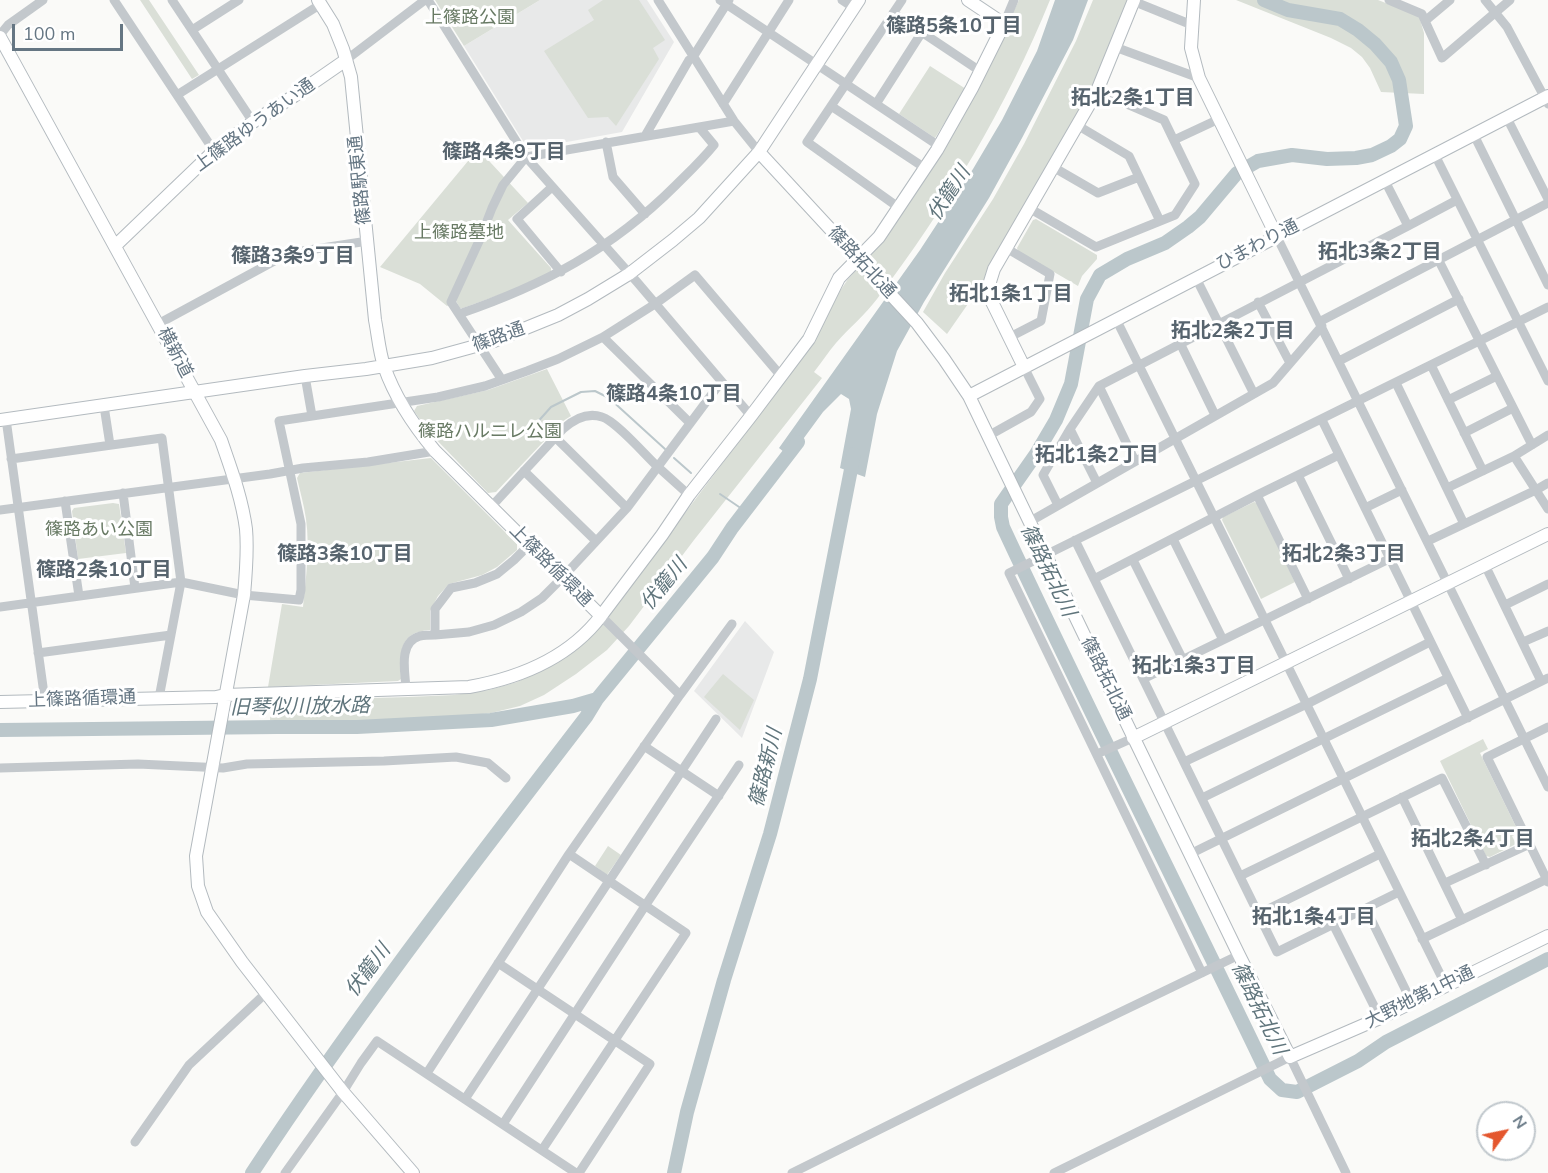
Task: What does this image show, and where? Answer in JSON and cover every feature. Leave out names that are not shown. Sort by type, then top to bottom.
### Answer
[{"type":"street","points":[[0,36],[8,26],[43,0]]},
{"type":"street","points":[[114,0],[214,151]]},
{"type":"street","points":[[174,0],[253,122]]},
{"type":"street","points":[[192,30],[238,0]]},
{"type":"street","points":[[345,60],[426,0],[526,157],[751,417]]},
{"type":"street","points":[[658,0],[734,121],[759,152]]},
{"type":"street","points":[[723,104],[789,0]]},
{"type":"street","points":[[842,0],[857,4]]},
{"type":"street","points":[[898,207],[807,142],[902,0]]},
{"type":"street","points":[[968,0],[1004,24]]},
{"type":"street","points":[[680,695],[601,616],[689,495],[809,339],[839,278],[879,237],[939,146],[980,71],[1014,0]]},
{"type":"street","points":[[988,436],[1031,412],[1040,399],[991,300],[988,285],[994,269],[1096,91],[1134,0],[1192,25]]},
{"type":"street","points":[[1194,0],[1191,48],[1199,78],[1548,787]]},
{"type":"street","points":[[1389,0],[1422,14],[1442,58],[1510,0]]},
{"type":"street","points":[[1425,21],[1450,0]]},
{"type":"street","points":[[1485,0],[1507,27],[1547,100]]},
{"type":"street","points":[[645,136],[725,1],[939,146]]},
{"type":"street","points":[[177,96],[320,2]]},
{"type":"street","name":"篠路駅東通","points":[[320,2],[333,24],[351,77],[375,320],[384,366]]},
{"type":"street","name":"篠路通","points":[[3,419],[432,358],[479,346],[558,315],[629,274],[699,218],[759,152],[857,4]]},
{"type":"street","points":[[893,13],[980,71]]},
{"type":"street","points":[[876,104],[922,33]]},
{"type":"street","name":"横新道","points":[[0,36],[221,440],[241,504],[246,530],[247,558],[244,594],[196,856],[198,886],[207,912],[242,962],[341,1090],[413,1173]]},
{"type":"street","points":[[1115,47],[1199,78]]},
{"type":"street","name":"上篠路ゆうあい通","points":[[115,246],[214,151],[345,60]]},
{"type":"street","points":[[1029,208],[1096,247],[1175,215],[1196,184],[1164,120],[1096,91]]},
{"type":"street","name":"ひまわり通","points":[[969,396],[1507,118],[1547,100]]},
{"type":"street","points":[[831,106],[925,168]]},
{"type":"street","points":[[1029,522],[1273,383],[1320,324],[1548,201],[1507,118]]},
{"type":"street","points":[[1174,140],[1219,119]]},
{"type":"street","points":[[502,380],[451,302],[499,193],[526,157],[734,121]]},
{"type":"street","points":[[1077,125],[1129,156],[1160,221]]},
{"type":"street","points":[[459,314],[511,295],[561,272],[604,246],[645,214],[660,202],[714,145],[699,126]]},
{"type":"street","points":[[1474,135],[1548,285]]},
{"type":"street","points":[[606,142],[613,177],[645,214]]},
{"type":"street","name":"篠路拓北通","points":[[759,152],[916,323],[944,358],[969,396],[1133,738],[1290,1057]]},
{"type":"street","points":[[1435,155],[1548,381]]},
{"type":"street","points":[[1053,167],[1098,193],[1139,177]]},
{"type":"street","points":[[1385,181],[1407,226]]},
{"type":"street","points":[[552,188],[517,219],[561,272]]},
{"type":"street","points":[[1058,505],[1043,475],[1099,386],[1457,200]]},
{"type":"street","points":[[158,324],[289,253],[368,241]]},
{"type":"street","points":[[1006,248],[1050,274],[1041,321],[1008,338]]},
{"type":"street","points":[[1438,260],[1532,445]]},
{"type":"street","points":[[0,607],[180,582],[244,594],[299,600],[302,524],[279,422],[438,398],[502,380],[558,359],[603,337],[695,275],[781,376]]},
{"type":"street","points":[[1196,278],[1254,394]]},
{"type":"street","points":[[1339,361],[1459,299]]},
{"type":"street","points":[[1258,302],[1290,363]]},
{"type":"street","points":[[1205,971],[1009,573],[1548,307]]},
{"type":"street","points":[[1116,319],[1446,986]]},
{"type":"street","points":[[603,337],[690,423]]},
{"type":"street","points":[[1180,343],[1215,415]]},
{"type":"street","points":[[1431,365],[1483,471]]},
{"type":"street","name":"上篠路循環通","points":[[0,702],[216,697],[469,687],[523,674],[552,659],[595,623],[601,616],[419,433],[400,402],[384,366]]},
{"type":"street","points":[[305,376],[312,416]]},
{"type":"street","points":[[1448,400],[1497,376]]},
{"type":"street","points":[[406,688],[405,650],[417,636],[469,632],[494,625],[521,612],[542,598],[627,508],[722,382]]},
{"type":"street","points":[[1396,382],[1464,524]]},
{"type":"street","points":[[1099,386],[1135,461]]},
{"type":"street","points":[[104,406],[110,445]]},
{"type":"street","points":[[1464,433],[1513,408]]},
{"type":"street","points":[[491,507],[572,421],[592,416],[602,417],[614,424],[689,495]]},
{"type":"street","points":[[3,419],[19,507],[45,701]]},
{"type":"street","points":[[1322,420],[1468,718]]},
{"type":"street","points":[[1070,429],[1097,483]]},
{"type":"street","points":[[1447,488],[1514,456],[1548,435]]},
{"type":"street","points":[[555,437],[627,508]]},
{"type":"street","points":[[11,459],[162,438],[180,582],[159,698]]},
{"type":"street","points":[[0,510],[369,462],[435,451]]},
{"type":"street","points":[[1094,579],[1339,455]]},
{"type":"street","points":[[1514,456],[1548,509]]},
{"type":"street","points":[[524,471],[596,542]]},
{"type":"street","points":[[1298,475],[1348,579]]},
{"type":"street","points":[[1428,542],[1548,483]]},
{"type":"street","points":[[1365,508],[1402,490]]},
{"type":"street","points":[[123,493],[135,588]]},
{"type":"street","points":[[1257,495],[1308,599]]},
{"type":"street","points":[[65,501],[79,596]]},
{"type":"street","points":[[1098,754],[1548,534]]},
{"type":"street","points":[[1173,539],[1223,640]]},
{"type":"street","points":[[1075,540],[1277,952],[1399,892]]},
{"type":"street","points":[[435,635],[435,609],[451,588],[475,583],[496,574],[529,545]]},
{"type":"street","points":[[1143,679],[1389,559]]},
{"type":"street","points":[[1133,560],[1183,660]]},
{"type":"street","points":[[1190,854],[1545,680],[1522,642],[1485,565]]},
{"type":"street","points":[[1505,605],[1548,584]]},
{"type":"street","points":[[427,1073],[569,854],[732,624]]},
{"type":"street","points":[[1522,642],[1548,631]]},
{"type":"street","points":[[38,652],[171,635]]},
{"type":"street","points":[[1184,762],[1307,705],[1430,642]]},
{"type":"street","points":[[1202,798],[1448,678]]},
{"type":"street","points":[[465,1099],[716,720]]},
{"type":"street","points":[[1422,939],[1547,880],[1487,757],[1548,727]]},
{"type":"street","points":[[644,746],[719,796]]},
{"type":"street","points":[[0,768],[213,762],[223,768],[247,764],[456,757],[488,763],[506,778]]},
{"type":"street","points":[[503,1124],[739,765]]},
{"type":"street","points":[[1240,876],[1442,777],[1486,865]]},
{"type":"street","points":[[1402,796],[1462,920]]},
{"type":"street","points":[[1444,883],[1530,844]]},
{"type":"street","points":[[542,1150],[686,933],[569,854]]},
{"type":"street","points":[[1258,914],[1380,854]]},
{"type":"street","points":[[1366,909],[1412,1003]]},
{"type":"street","points":[[1333,924],[1380,1018]]},
{"type":"street","name":"大野地第1中通","points":[[1290,1057],[1412,1003],[1548,936]]},
{"type":"street","points":[[792,1173],[1239,955]]},
{"type":"street","points":[[285,1173],[377,1041],[572,1172],[650,1064],[498,963]]},
{"type":"street","points":[[135,1142],[189,1065],[266,993]]},
{"type":"street","points":[[1054,1173],[1290,1057],[1346,1173]]},
{"type":"shaded area","points":[[540,0],[647,0],[674,42],[622,132],[528,149],[464,46]]},
{"type":"shaded area","points":[[1055,0],[1088,0],[1073,40],[1022,138],[989,198],[924,302],[897,351],[877,414],[865,477],[840,468],[851,409],[849,399],[841,394],[823,412],[790,457],[779,448],[920,250],[1002,120],[1037,51]]},
{"type":"shaded area","points":[[745,621],[774,652],[742,738],[694,691]]},
{"type":"green space","points":[[140,0],[149,0],[199,75],[192,79]]},
{"type":"green space","name":"上篠路公園","points":[[435,0],[540,0],[464,46]]},
{"type":"green space","points":[[603,0],[639,0],[665,40],[653,48],[659,59],[616,126],[608,117],[588,118],[544,51],[594,20],[588,10]]},
{"type":"green space","points":[[1019,0],[1050,0],[1015,79],[951,192],[877,299],[836,343],[814,372],[822,378],[629,626],[607,650],[544,695],[520,706],[491,713],[445,718],[382,720],[270,720],[271,701],[454,695],[489,690],[517,682],[556,663],[594,632],[820,331],[836,297],[848,279],[870,255],[1001,38]]},
{"type":"green space","points":[[1093,0],[1129,0],[1092,90],[979,288],[947,334],[923,312],[1024,144],[1076,41]]},
{"type":"green space","points":[[1236,0],[1378,0],[1419,16],[1424,33],[1424,94],[1381,92],[1370,68],[1351,48]]},
{"type":"green space","points":[[930,66],[966,89],[935,138],[899,114]]},
{"type":"green space","name":"上篠路墓地","points":[[478,149],[528,203],[508,220],[551,268],[551,272],[518,288],[463,308],[460,308],[456,301],[447,306],[420,284],[380,267]]},
{"type":"green space","points":[[1036,219],[1097,255],[1097,259],[1082,276],[1078,286],[1018,251],[1017,248],[1033,220]]},
{"type":"green space","name":"篠路ハルニレ公園","points":[[547,369],[571,416],[563,421],[496,492],[488,493],[428,431],[414,411],[417,406],[488,390]]},
{"type":"green space","points":[[431,458],[517,544],[517,550],[497,567],[482,575],[449,584],[438,596],[430,611],[430,630],[412,635],[403,646],[401,679],[398,681],[268,687],[282,604],[303,607],[308,541],[297,478],[300,473]]},
{"type":"green space","points":[[1254,502],[1257,503],[1295,582],[1261,599],[1222,520],[1223,517]]},
{"type":"green space","name":"篠路あい公園","points":[[119,504],[126,553],[78,559],[72,511],[74,508]]},
{"type":"green space","points":[[723,674],[754,700],[740,730],[704,697]]},
{"type":"green space","points":[[1483,739],[1488,749],[1480,753],[1519,833],[1512,836],[1516,844],[1490,857],[1486,856],[1440,761]]},
{"type":"green space","points":[[608,846],[621,855],[607,875],[595,866]]},
{"type":"waterway","name":"篠路拓北川","points":[[1264,0],[1288,10],[1340,19],[1375,44],[1391,62],[1399,80],[1406,126],[1400,139],[1372,155],[1356,158],[1327,159],[1292,155],[1258,161],[1237,173],[1200,217],[1188,227],[1165,243],[1127,259],[1100,275],[1087,299],[1071,384],[1056,420],[1036,454],[1001,504],[1003,527],[1270,1079],[1282,1090],[1297,1092],[1358,1061],[1386,1042],[1548,959]]},
{"type":"waterway","points":[[526,435],[551,407],[581,392],[595,391],[609,398],[665,449]]},
{"type":"waterway","name":"伏籠川","points":[[252,1173],[291,1114],[414,942],[586,717],[597,699],[713,557],[732,528],[798,442]]},
{"type":"waterway","name":"篠路新川","points":[[674,1173],[687,1112],[724,980],[770,834],[810,679],[854,454]]},
{"type":"waterway","points":[[674,458],[691,473]]},
{"type":"waterway","points":[[720,494],[745,511]]},
{"type":"waterway","name":"旧琴似川放水路","points":[[0,730],[357,727],[491,720],[573,706],[597,699]]},
{"type":"district","name":"篠路5条10丁目","points":[[954,27]]},
{"type":"district","name":"拓北2条1丁目","points":[[1133,99]]},
{"type":"district","name":"篠路4条9丁目","points":[[504,153]]},
{"type":"district","name":"拓北3条2丁目","points":[[1380,253]]},
{"type":"district","name":"篠路3条9丁目","points":[[293,257]]},
{"type":"district","name":"拓北1条1丁目","points":[[1011,295]]},
{"type":"district","name":"拓北2条2丁目","points":[[1233,332]]},
{"type":"district","name":"篠路4条10丁目","points":[[674,395]]},
{"type":"district","name":"拓北1条2丁目","points":[[1097,456]]},
{"type":"district","name":"篠路3条10丁目","points":[[345,555]]},
{"type":"district","name":"拓北2条3丁目","points":[[1344,555]]},
{"type":"district","name":"篠路2条10丁目","points":[[104,571]]},
{"type":"district","name":"拓北1条3丁目","points":[[1194,667]]},
{"type":"district","name":"拓北2条4丁目","points":[[1473,840]]},
{"type":"district","name":"拓北1条4丁目","points":[[1314,918]]}]
